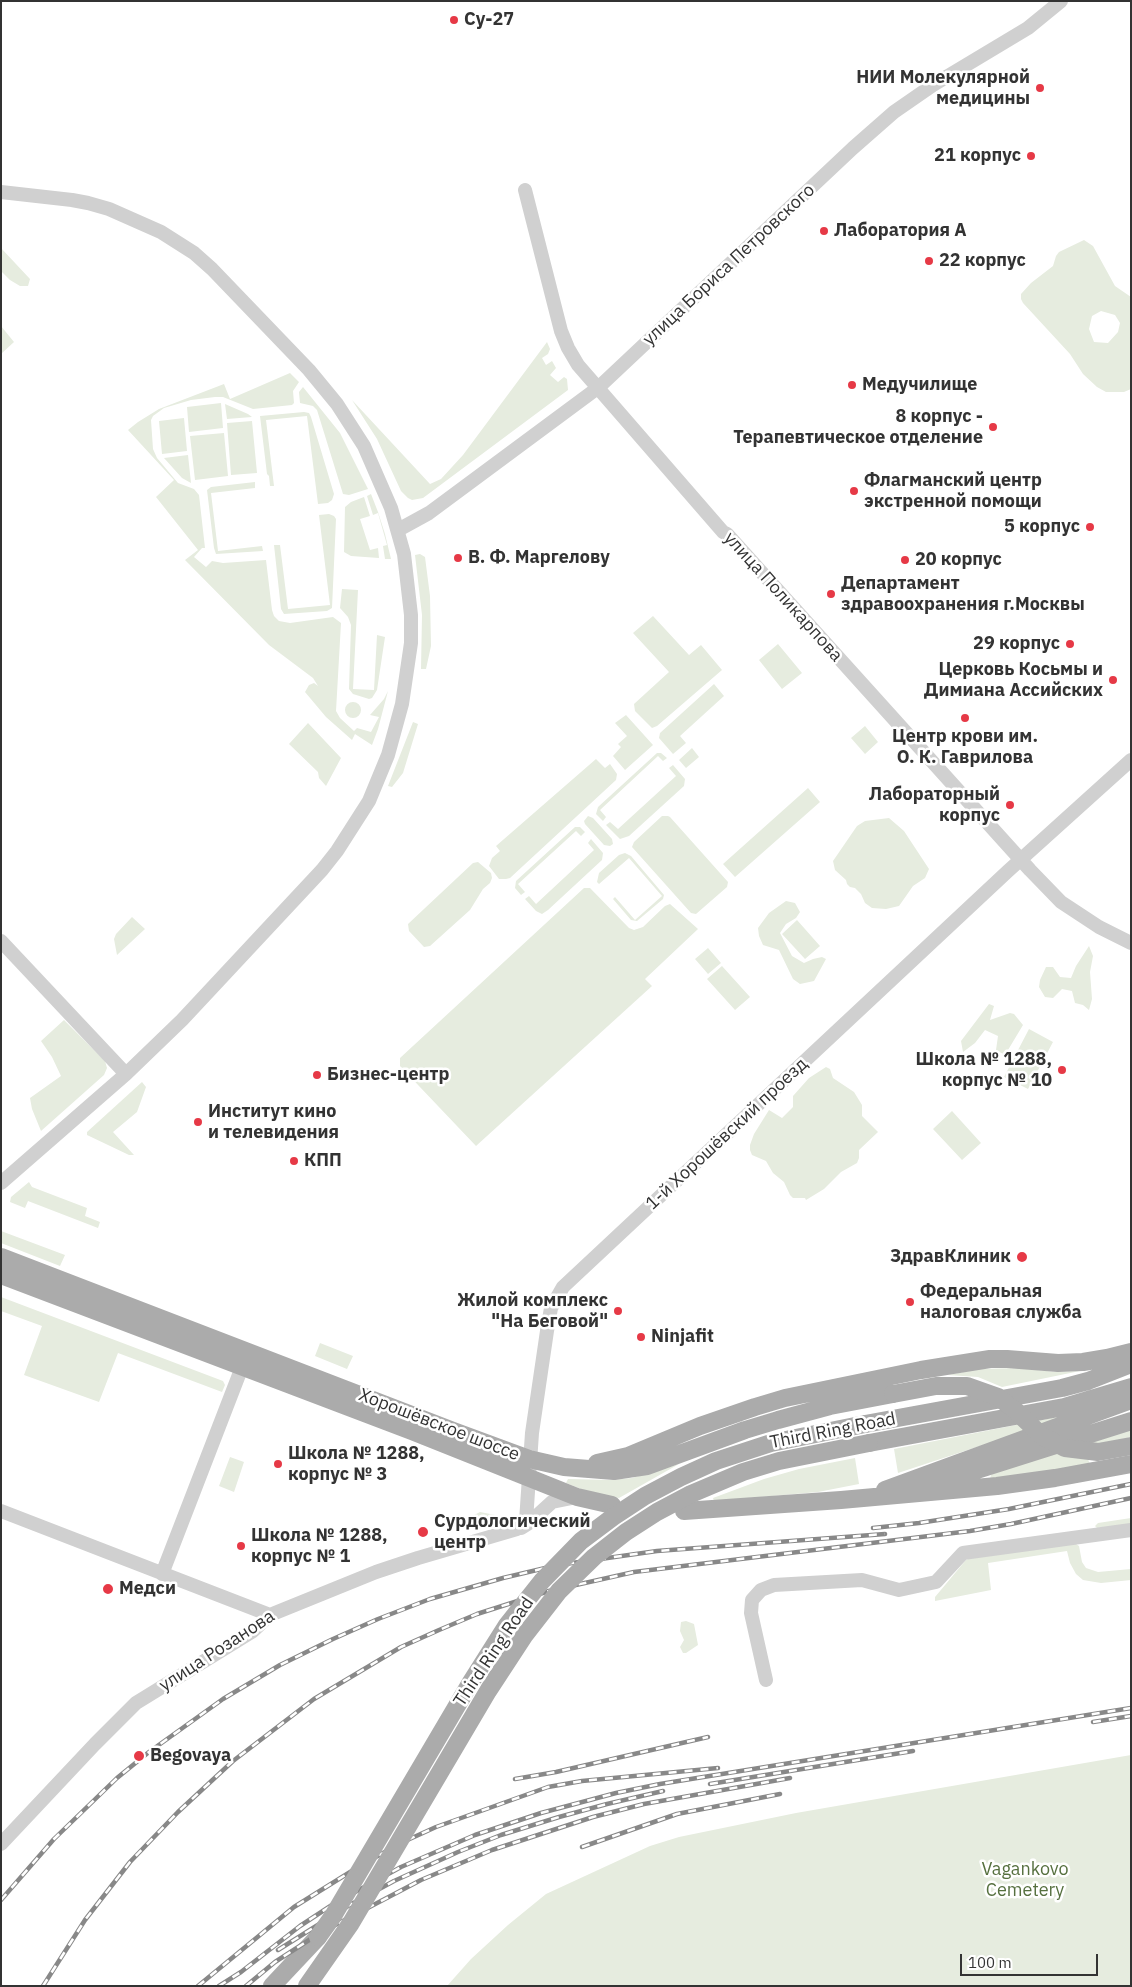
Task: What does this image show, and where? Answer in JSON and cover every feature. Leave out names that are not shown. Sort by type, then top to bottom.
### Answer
[{"type":"main road","name":"Хорошёвское шоссе","points":[[1,1257],[101,1297],[529,1459]]},
{"type":"main road","name":"Хорошёвское шоссе","points":[[1,1275],[412,1431],[527,1478]]},
{"type":"main road","points":[[529,1459],[564,1464],[588,1464],[613,1460],[644,1451],[700,1426],[786,1398],[955,1363],[1007,1359],[1071,1362],[1107,1358],[1131,1352]]},
{"type":"main road","name":"Third Ring Road","points":[[282,1986],[333,1916],[507,1624],[542,1581],[581,1541],[621,1511],[681,1477],[716,1461],[771,1443],[1062,1388],[1097,1378],[1131,1364]]},
{"type":"main road","points":[[529,1459],[589,1470],[630,1469],[663,1462],[745,1430],[830,1406],[947,1385],[977,1389],[1002,1400],[1042,1436],[1065,1448],[1098,1452],[1131,1446]]},
{"type":"main road","name":"Third Ring Road","points":[[307,1986],[350,1923],[488,1692],[524,1636],[559,1590],[594,1557],[626,1532],[691,1494],[743,1472],[779,1461],[1045,1411],[1091,1400],[1131,1387]]},
{"type":"main road","points":[[841,1500],[886,1489],[1131,1400]]},
{"type":"main road","points":[[870,1498],[957,1478],[1131,1421]]},
{"type":"main road","points":[[684,1511],[870,1498],[1016,1484],[1071,1476],[1131,1464]]},
{"type":"main road","points":[[527,1478],[577,1497],[612,1505]]},
{"type":"main road","points":[[272,1986],[318,1937]]},
{"type":"street","name":"улица Бориса Петровского","points":[[398,530],[429,513],[599,387],[853,148],[894,112],[933,85],[1028,28],[1061,1]]},
{"type":"street","name":"улица Поликарпова","points":[[524,190],[543,265],[568,348],[578,365],[723,532],[728,534],[1061,902],[1099,927],[1131,943]]},
{"type":"street","points":[[1,192],[72,200],[109,209],[161,232],[194,253],[212,268],[309,370],[337,404],[364,446],[398,530],[404,554],[411,616],[409,660],[395,734],[369,800],[351,831],[322,870],[182,1020],[126,1074],[23,1166],[1,1183]]},
{"type":"street","name":"1-й Хорошёвский проезд","points":[[529,1459],[551,1308],[564,1287],[1021,860],[1131,760]]},
{"type":"street","points":[[1,940],[126,1074]]},
{"type":"street","points":[[162,1574],[242,1367]]},
{"type":"street","name":"Хорошёвское шоссе","points":[[527,1478],[529,1459]]},
{"type":"street","points":[[517,1529],[525,1522],[527,1478]]},
{"type":"street","name":"улица Розанова","points":[[1,1844],[136,1703],[253,1631],[270,1615],[376,1572],[517,1529],[529,1523],[552,1502],[577,1497]]},
{"type":"street","points":[[1,1511],[270,1615]]},
{"type":"street","points":[[766,1680],[751,1613],[752,1600],[761,1590],[774,1586],[862,1580],[899,1590],[936,1582],[963,1553],[1131,1530]]},
{"type":"green space","points":[[1084,240],[1093,246],[1115,286],[1131,297],[1131,389],[1124,392],[1106,392],[1097,387],[1083,374],[1070,354],[1023,303],[1021,294],[1031,283],[1053,266],[1059,252]],"holes":[[[1101,311],[1115,315],[1120,323],[1118,332],[1108,343],[1094,342],[1089,329],[1092,316]]]},
{"type":"green space","points":[[1,248],[30,279],[28,286],[20,286],[1,271]]},
{"type":"green space","points":[[1,326],[14,342],[1,354]]},
{"type":"green space","points":[[547,342],[550,349],[548,354],[542,358],[546,365],[552,361],[556,368],[550,375],[558,382],[564,377],[567,379],[568,390],[423,498],[412,500],[408,498],[401,491],[377,439],[352,400],[430,484],[441,479],[463,455]]},
{"type":"green space","points":[[290,373],[299,382],[293,391],[294,403],[292,405],[253,409],[223,397],[215,397],[191,400],[164,408],[153,416],[151,420],[153,449],[157,458],[178,483],[194,489],[199,495],[205,548],[202,548],[194,557],[206,567],[212,561],[223,563],[266,560],[272,610],[274,616],[279,621],[290,623],[333,617],[341,623],[336,711],[340,718],[354,731],[357,728],[371,732],[379,717],[370,715],[384,699],[388,691],[372,745],[355,734],[352,740],[326,717],[305,692],[309,685],[314,683],[318,686],[313,678],[269,645],[185,560],[198,550],[156,497],[174,480],[128,430],[159,409],[224,384],[230,399]]},
{"type":"green space","points":[[303,387],[340,433],[368,489],[349,495],[343,494],[317,410],[313,406],[300,403],[299,392]]},
{"type":"green space","points":[[221,403],[223,428],[189,432],[187,407]]},
{"type":"green space","points":[[225,404],[248,414],[252,417],[227,419]]},
{"type":"green space","points":[[309,413],[311,417],[334,494],[332,500],[328,503],[318,504],[307,416],[266,420],[274,486],[270,486],[260,416]]},
{"type":"green space","points":[[184,418],[187,451],[162,454],[159,421]]},
{"type":"green space","points":[[252,421],[257,473],[231,475],[227,423]]},
{"type":"green space","points":[[224,433],[228,476],[195,480],[190,436]]},
{"type":"green space","points":[[188,455],[191,483],[182,478],[164,458]]},
{"type":"green space","points":[[255,482],[255,488],[211,493],[218,551],[262,546],[263,551],[216,554],[207,490],[211,487]]},
{"type":"green space","points":[[371,494],[378,512],[385,534],[391,559],[385,559],[383,546],[387,545],[378,513],[373,515],[367,496]]},
{"type":"green space","points":[[364,497],[370,516],[360,519],[370,550],[378,548],[379,558],[351,556],[344,552],[345,507],[351,502]]},
{"type":"green space","points":[[329,514],[336,519],[332,608],[327,611],[284,614],[281,609],[274,545],[280,545],[288,609],[330,605],[319,515]]},
{"type":"green space","points":[[420,554],[425,557],[430,596],[431,646],[426,669],[421,669],[422,615],[415,555]]},
{"type":"green space","points":[[342,589],[358,590],[353,689],[374,690],[377,635],[385,637],[377,690],[372,698],[369,699],[353,694],[349,689],[351,625],[348,617],[340,608]]},
{"type":"green space","points":[[653,616],[689,655],[701,645],[722,670],[657,726],[652,728],[635,711],[634,704],[669,672],[633,633]]},
{"type":"green space","points":[[778,644],[802,673],[782,689],[759,660]]},
{"type":"green space","points":[[714,684],[724,696],[680,736],[686,743],[673,754],[659,738],[660,733]]},
{"type":"green space","points":[[353,702],[359,704],[361,710],[359,716],[353,718],[347,716],[345,710],[347,704]]},
{"type":"green space","points":[[626,715],[653,745],[625,770],[613,756],[621,747],[618,744],[627,736],[615,723]]},
{"type":"green space","points":[[413,722],[418,724],[403,773],[392,787],[388,786]]},
{"type":"green space","points":[[308,723],[341,758],[326,786],[319,778],[318,772],[289,744]]},
{"type":"green space","points":[[865,726],[878,742],[865,754],[851,738]]},
{"type":"green space","points":[[692,748],[699,757],[686,768],[679,760]]},
{"type":"green space","points":[[657,753],[661,753],[667,758],[663,761],[658,756],[600,810],[606,817],[603,821],[596,814],[598,807]]},
{"type":"green space","points":[[596,759],[605,768],[610,764],[617,774],[616,780],[510,878],[499,879],[489,866],[492,858],[500,851],[496,846]]},
{"type":"green space","points":[[673,765],[685,779],[684,786],[629,836],[620,839],[606,825],[610,822],[618,829],[676,776],[669,768]]},
{"type":"green space","points":[[808,788],[820,802],[735,877],[723,864]]},
{"type":"green space","points":[[588,816],[593,818],[612,839],[613,844],[610,846],[604,845],[585,824],[584,821]]},
{"type":"green space","points":[[662,816],[670,817],[728,882],[727,887],[696,914],[691,913],[632,847],[634,842]]},
{"type":"green space","points":[[889,818],[904,831],[929,869],[925,878],[913,886],[899,906],[886,909],[872,908],[865,903],[861,894],[855,888],[850,887],[846,880],[835,870],[833,861],[857,826],[865,821]]},
{"type":"green space","points":[[575,827],[580,827],[585,832],[581,836],[576,831],[518,884],[525,892],[521,895],[515,888],[516,881]]},
{"type":"green space","points":[[591,839],[603,853],[602,860],[548,910],[542,914],[536,911],[525,899],[529,896],[536,904],[594,850],[588,843]]},
{"type":"green space","points":[[625,853],[631,856],[664,895],[663,899],[637,921],[631,920],[613,899],[615,897],[635,920],[662,896],[629,858],[599,884],[597,882],[599,873],[619,855]]},
{"type":"green space","points":[[478,862],[491,873],[490,883],[483,889],[470,910],[430,946],[424,947],[409,931],[408,924],[473,863]]},
{"type":"green space","points":[[584,888],[590,888],[629,928],[634,930],[643,927],[665,906],[670,904],[698,929],[645,979],[652,986],[476,1146],[400,1066],[400,1058]]},
{"type":"green space","points":[[786,901],[795,903],[800,912],[796,918],[786,924],[780,933],[792,956],[804,963],[822,957],[826,959],[814,981],[800,984],[793,979],[779,950],[763,945],[759,936],[758,928],[769,913]]},
{"type":"green space","points":[[132,917],[145,929],[117,955],[114,939],[116,934]]},
{"type":"green space","points":[[797,920],[820,946],[805,959],[782,934]]},
{"type":"green space","points":[[1089,946],[1093,956],[1090,972],[1092,999],[1089,1010],[1083,1005],[1075,1003],[1072,991],[1062,989],[1053,998],[1045,997],[1039,987],[1046,967],[1053,967],[1060,977],[1071,978],[1076,966]]},
{"type":"green space","points":[[708,948],[721,963],[708,974],[695,959]]},
{"type":"green space","points":[[722,966],[750,997],[735,1010],[707,979]]},
{"type":"green space","points":[[989,1004],[994,1006],[990,1020],[1010,1013],[1014,1014],[1023,1025],[1005,1055],[996,1050],[998,1036],[985,1030],[975,1043],[963,1052],[961,1041]]},
{"type":"green space","points":[[64,1020],[105,1061],[107,1068],[104,1075],[41,1131],[32,1109],[30,1098],[61,1076],[52,1057],[41,1041]]},
{"type":"green space","points":[[1029,1029],[1053,1042],[1028,1089],[1004,1077]]},
{"type":"green space","points":[[826,1067],[830,1069],[833,1078],[854,1092],[862,1105],[862,1116],[878,1132],[859,1150],[857,1163],[841,1172],[824,1189],[806,1200],[805,1198],[793,1198],[784,1182],[773,1173],[766,1161],[752,1155],[750,1145],[754,1134],[769,1110],[782,1118],[793,1107],[793,1096],[809,1078]]},
{"type":"green space","points":[[142,1082],[146,1087],[137,1112],[113,1132],[134,1155],[129,1155],[87,1135],[87,1132]]},
{"type":"green space","points":[[952,1111],[981,1143],[962,1160],[933,1129]]},
{"type":"green space","points":[[29,1182],[32,1187],[87,1208],[85,1216],[100,1222],[98,1228],[28,1201],[25,1208],[10,1202],[11,1197]]},
{"type":"green space","points":[[1,1231],[65,1255],[60,1266],[1,1243]]},
{"type":"green space","points":[[1,1297],[223,1381],[225,1385],[222,1392],[118,1353],[99,1402],[24,1375],[42,1326],[1,1311]]},
{"type":"green space","points":[[320,1343],[353,1356],[347,1369],[315,1356]]},
{"type":"green space","points":[[1019,1368],[1056,1372],[1080,1371],[1002,1387],[978,1377],[948,1375],[979,1369]]},
{"type":"green space","points":[[1077,1414],[898,1473],[894,1449]]},
{"type":"green space","points":[[1131,1430],[1131,1437],[1090,1447],[1086,1451],[1089,1462],[1092,1465],[990,1479],[994,1473]]},
{"type":"green space","points":[[230,1457],[244,1462],[234,1492],[219,1486]]},
{"type":"green space","points":[[855,1458],[859,1484],[818,1492],[714,1501],[713,1498],[764,1479],[799,1469]]},
{"type":"green space","points":[[679,1464],[619,1498],[586,1491],[566,1483],[568,1479],[611,1480],[632,1478]]},
{"type":"green space","points":[[480,1512],[501,1516],[502,1519],[489,1520],[480,1525],[474,1524],[472,1521],[474,1515]]},
{"type":"green space","points":[[1131,1518],[1131,1524],[1097,1528],[1095,1526],[1098,1523]]},
{"type":"green space","points":[[1076,1544],[1079,1546],[1082,1562],[1086,1568],[1098,1572],[1131,1569],[1131,1580],[1101,1583],[1083,1580],[1076,1574],[1070,1563],[1067,1551],[988,1563],[991,1590],[935,1601],[935,1597],[966,1560],[973,1557]]},
{"type":"green space","points":[[686,1621],[694,1624],[698,1645],[683,1653],[680,1647],[684,1640],[680,1631],[681,1622]]},
{"type":"green space","name":"Vagankovo Cemetery","points":[[1131,1755],[1131,1986],[447,1986],[471,1959],[546,1894],[650,1846],[679,1837],[796,1813]]},
{"type":"railway","points":[[873,1528],[1009,1509],[1131,1484]]},
{"type":"railway","points":[[43,1986],[85,1920],[130,1862],[178,1812],[233,1761],[314,1699],[401,1647],[477,1614],[549,1591],[634,1572],[970,1531],[1131,1498]]},
{"type":"railway","points":[[1,1900],[54,1839],[117,1778],[149,1752],[223,1699],[280,1665],[378,1619],[430,1599],[503,1578],[558,1565],[657,1551],[885,1534]]},
{"type":"railway","points":[[219,1986],[241,1972],[300,1926],[335,1903],[401,1867],[475,1835],[541,1813],[616,1793],[660,1784],[1131,1708]]},
{"type":"railway","points":[[1093,1722],[1131,1716]]},
{"type":"railway","points":[[515,1779],[556,1772],[708,1737]]},
{"type":"railway","points":[[710,1784],[913,1751]]},
{"type":"railway","points":[[198,1986],[294,1907],[363,1864],[403,1842],[436,1827],[548,1787],[582,1781],[718,1768]]},
{"type":"railway","points":[[246,1986],[275,1962],[320,1933],[421,1880],[492,1850],[593,1817],[644,1804],[790,1778]]},
{"type":"railway","points":[[278,1950],[348,1906],[394,1881],[458,1852],[501,1835],[559,1817],[663,1791]]},
{"type":"railway","points":[[582,1847],[677,1814],[780,1794]]},
{"type":"place","name":"Су-27","points":[[454,20]]},
{"type":"place","name":"НИИ Молекулярной медицины","points":[[1040,88]]},
{"type":"place","name":"21 корпус","points":[[1031,156]]},
{"type":"place","name":"Лаборатория А","points":[[824,231]]},
{"type":"place","name":"22 корпус","points":[[929,261]]},
{"type":"place","name":"Медучилище","points":[[852,385]]},
{"type":"place","name":"8 корпус - Терапевтическое отделение","points":[[993,427]]},
{"type":"place","name":"Флагманский центр экстренной помощи","points":[[854,491]]},
{"type":"place","name":"5 корпус","points":[[1090,527]]},
{"type":"place","name":"В. Ф. Маргелову","points":[[458,558]]},
{"type":"place","name":"20 корпус","points":[[905,560]]},
{"type":"place","name":"Департамент здравоохранения г.Москвы","points":[[831,594]]},
{"type":"place","name":"29 корпус","points":[[1070,644]]},
{"type":"place","name":"Церковь Косьмы и Димиана Ассийских","points":[[1113,680]]},
{"type":"place","name":"Центр крови им. О. К. Гаврилова","points":[[965,718]]},
{"type":"place","name":"Лабораторный корпус","points":[[1010,805]]},
{"type":"place","name":"Школа № 1288, корпус № 10","points":[[1062,1070]]},
{"type":"place","name":"Бизнес-центр","points":[[317,1075]]},
{"type":"place","name":"Институт кино и телевидения","points":[[198,1122]]},
{"type":"place","name":"КПП","points":[[294,1161]]},
{"type":"place","name":"ЗдравКлиник","points":[[1022,1257]]},
{"type":"place","name":"Федеральная налоговая служба","points":[[910,1302]]},
{"type":"place","name":"Жилой комплекс \"На Беговой\"","points":[[618,1311]]},
{"type":"place","name":"Ninjafit","points":[[641,1337]]},
{"type":"place","name":"Школа № 1288, корпус № 3","points":[[278,1464]]},
{"type":"place","name":"Сурдологический центр","points":[[423,1532]]},
{"type":"place","name":"Школа № 1288, корпус № 1","points":[[241,1546]]},
{"type":"place","name":"Медси","points":[[108,1589]]},
{"type":"place","name":"Begovaya","points":[[139,1756]]}]
